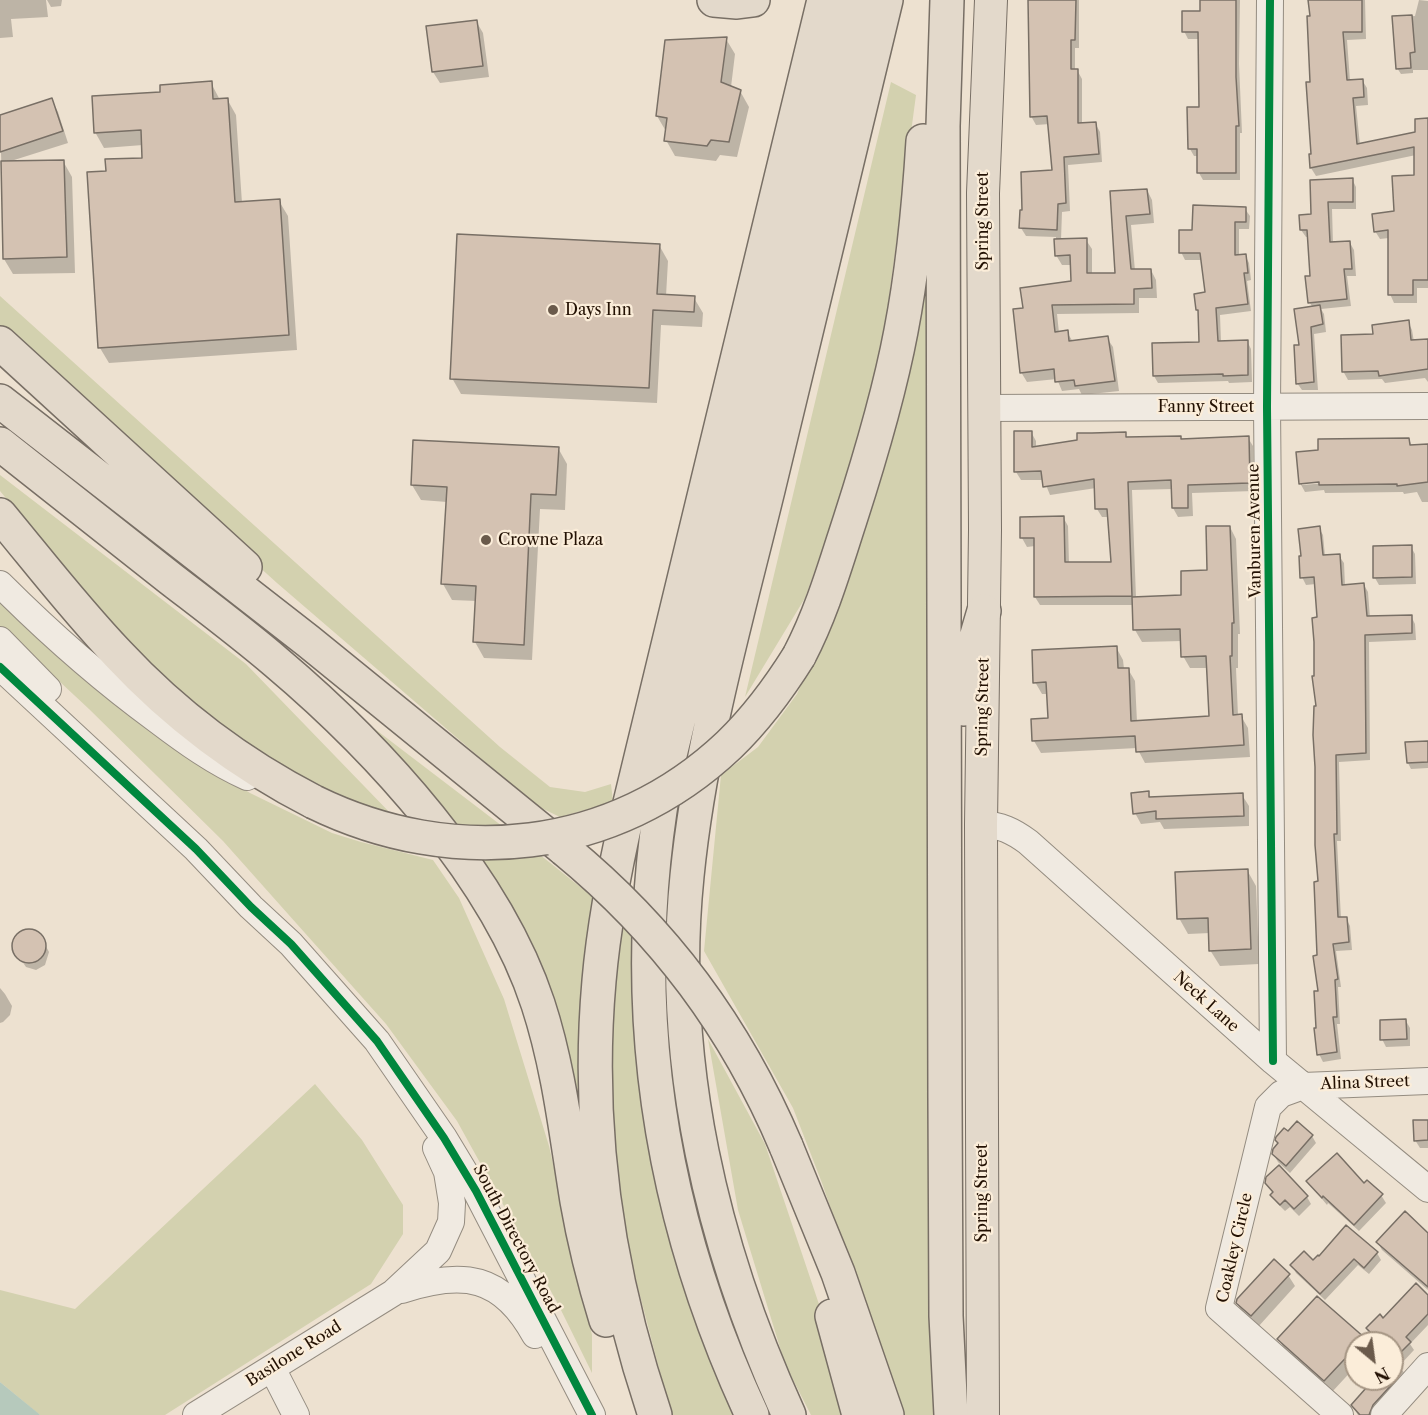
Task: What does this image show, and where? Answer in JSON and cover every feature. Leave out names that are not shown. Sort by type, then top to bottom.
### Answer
[{"type":"highway","points":[[714,0],[737,2],[753,0]]},
{"type":"highway","points":[[655,1415],[636,1353],[614,1263],[600,1170],[596,1107],[596,1044],[602,950],[611,887],[622,834],[825,0]]},
{"type":"highway","points":[[752,1415],[704,1298],[683,1228],[668,1166],[650,1042],[649,918],[658,822],[669,759],[853,0]]},
{"type":"highway","points":[[789,1415],[756,1340],[735,1281],[717,1220],[704,1160],[693,1099],[686,1035],[683,974],[686,889],[700,784],[726,662],[886,0]]},
{"type":"highway","points":[[0,515],[97,631],[163,698],[232,752],[278,782],[351,819],[379,829],[440,842],[471,844],[519,842],[581,830],[624,814],[652,800],[705,765],[750,723],[799,656],[815,624],[827,592],[868,465],[897,351],[915,233],[927,85],[940,0]]},
{"type":"highway","points":[[947,0],[943,126],[946,1304],[951,1415]]},
{"type":"highway","points":[[0,343],[262,583],[308,641]]},
{"type":"highway","points":[[0,401],[308,641],[564,849],[608,887],[671,954],[727,1030],[750,1068],[786,1146],[838,1273],[887,1415]]},
{"type":"highway","points":[[0,444],[258,647],[309,691],[406,790],[468,868],[506,930],[527,974],[538,1004],[558,1078],[592,1272],[615,1345],[646,1415]]},
{"type":"highway","points":[[945,799],[961,750],[966,672],[984,611]]},
{"type":"highway","points":[[786,1146],[859,1415]]},
{"type":"main road","name":"Spring Street","points":[[983,1415],[981,824],[984,611],[984,150],[991,0]]},
{"type":"street","name":"Vanburen Avenue","points":[[1270,0],[1267,407],[1273,1061]]},
{"type":"street","name":"Fanny Street","points":[[984,408],[1428,406]]},
{"type":"street","points":[[0,584],[101,677],[194,747],[231,769],[314,802]]},
{"type":"street","points":[[0,640],[258,900],[291,944]]},
{"type":"street","points":[[0,667],[196,849],[251,907],[291,944]]},
{"type":"street","name":"Neck Lane","points":[[981,824],[1001,826],[1028,842],[1273,1061],[1428,1189]]},
{"type":"street","name":"South Directory Road","points":[[291,944],[371,1034],[411,1090],[476,1191],[591,1415]]},
{"type":"street","name":"Alina Street","points":[[1303,1086],[1428,1081]]},
{"type":"street","name":"Coakley Circle","points":[[1303,1086],[1281,1094],[1268,1107],[1219,1308],[1340,1415]]},
{"type":"street","points":[[393,1293],[438,1251],[452,1213],[452,1191],[447,1172],[411,1090]]},
{"type":"street","points":[[393,1293],[428,1281],[451,1279],[474,1281],[505,1295],[527,1320],[555,1374],[591,1415]]},
{"type":"street","name":"Basilone Road","points":[[196,1415],[393,1293]]},
{"type":"street","points":[[1384,1415],[1428,1366]]},
{"type":"street","points":[[272,1368],[296,1415]]},
{"type":"shaded area","points":[[891,82],[916,95],[875,402],[805,598],[745,697]]},
{"type":"shaded area","points":[[931,194],[940,1415],[901,1415],[822,1183],[793,1108],[704,951],[721,775],[758,747],[797,694],[814,655]]},
{"type":"shaded area","points":[[0,296],[500,747],[550,787],[585,792],[611,784],[613,802],[560,817],[535,805],[277,583],[0,333]]},
{"type":"shaded area","points":[[0,475],[246,664],[394,817],[277,770],[189,705],[127,645],[0,491]]},
{"type":"shaded area","points":[[0,598],[171,744],[250,793],[332,833],[433,860],[459,898],[504,999],[549,1146],[592,1335],[592,1373],[558,1304],[457,1121],[386,1024],[223,841],[89,709],[0,626]]},
{"type":"shaded area","points":[[367,723],[599,902],[583,1138],[451,821]]},
{"type":"shaded area","points":[[620,923],[640,942],[643,1072],[743,1415],[671,1415],[621,1222],[606,1078]]},
{"type":"shaded area","points":[[708,1039],[765,1144],[826,1325],[850,1415],[811,1415],[785,1364],[738,1210]]},
{"type":"shaded area","points":[[315,1084],[362,1140],[403,1205],[403,1234],[371,1284],[165,1415],[40,1415],[0,1382],[0,1290],[75,1309]]},
{"type":"shaded area","points":[[0,1382],[38,1413],[40,1415],[0,1415]]},
{"type":"building","points":[[1028,0],[1076,0],[1075,40],[1071,40],[1071,69],[1078,69],[1078,123],[1096,122],[1099,154],[1064,157],[1066,203],[1058,204],[1057,230],[1019,228],[1020,210],[1022,210],[1021,172],[1052,170],[1047,116],[1030,117]]},
{"type":"building","points":[[1200,0],[1236,0],[1236,77],[1239,126],[1236,126],[1236,173],[1197,173],[1197,149],[1188,149],[1187,107],[1199,107],[1198,32],[1182,32],[1182,11],[1200,11]]},
{"type":"building","points":[[1308,0],[1362,0],[1362,32],[1343,32],[1347,80],[1363,79],[1364,97],[1353,98],[1357,144],[1415,132],[1415,119],[1428,118],[1428,280],[1413,280],[1413,295],[1388,295],[1388,230],[1374,232],[1372,214],[1394,211],[1392,176],[1414,175],[1414,147],[1310,168],[1306,82],[1310,82]]},
{"type":"building","points":[[1412,15],[1415,52],[1410,53],[1411,68],[1396,69],[1392,16]]},
{"type":"building","points":[[477,20],[483,66],[432,72],[426,26]]},
{"type":"building","points":[[727,37],[721,82],[741,90],[729,142],[711,140],[707,146],[664,141],[667,118],[656,116],[665,40]]},
{"type":"building","points":[[212,81],[213,99],[228,98],[235,202],[280,199],[289,335],[98,348],[87,172],[106,171],[105,159],[142,158],[141,130],[94,133],[92,96],[160,92],[160,85]]},
{"type":"building","points":[[52,98],[63,131],[0,152],[0,115]]},
{"type":"building","points":[[64,160],[67,257],[3,259],[1,161]]},
{"type":"building","points":[[1353,178],[1353,202],[1328,202],[1330,242],[1350,241],[1352,269],[1344,269],[1347,299],[1308,303],[1305,276],[1310,276],[1307,230],[1300,230],[1299,215],[1311,214],[1310,180]]},
{"type":"building","points":[[1147,189],[1150,214],[1126,216],[1131,269],[1151,269],[1152,288],[1134,289],[1134,304],[1052,305],[1055,332],[1068,330],[1069,341],[1108,336],[1115,381],[1075,386],[1074,380],[1055,382],[1054,369],[1020,373],[1013,309],[1023,308],[1020,288],[1071,281],[1070,255],[1055,256],[1054,239],[1087,238],[1087,273],[1115,273],[1110,191]]},
{"type":"building","points":[[1193,205],[1246,207],[1246,222],[1235,222],[1235,255],[1246,254],[1248,273],[1244,273],[1248,304],[1216,308],[1218,341],[1248,340],[1248,375],[1153,376],[1152,343],[1199,342],[1198,310],[1196,310],[1194,294],[1205,292],[1200,253],[1179,253],[1179,230],[1192,230]]},
{"type":"building","name":"Days Inn","points":[[457,234],[660,244],[657,294],[695,296],[694,312],[653,310],[649,388],[450,379]]},
{"type":"building","points":[[1320,305],[1323,324],[1311,327],[1314,382],[1296,384],[1294,345],[1299,345],[1294,309]]},
{"type":"building","points":[[1409,320],[1411,340],[1428,339],[1428,369],[1379,376],[1378,371],[1342,372],[1341,335],[1373,334],[1372,325]]},
{"type":"building","points":[[1014,431],[1032,431],[1032,447],[1077,440],[1077,433],[1126,432],[1126,437],[1181,436],[1181,439],[1249,436],[1250,483],[1188,485],[1188,508],[1172,508],[1171,480],[1128,482],[1132,596],[1034,597],[1034,538],[1020,538],[1020,517],[1064,516],[1065,562],[1111,562],[1107,509],[1095,509],[1094,479],[1043,487],[1041,471],[1014,472]]},
{"type":"building","points":[[1409,438],[1410,445],[1428,444],[1428,482],[1397,486],[1397,484],[1319,485],[1319,482],[1299,484],[1296,452],[1318,450],[1318,439]]},
{"type":"building","name":"Crowne Plaza","points":[[413,440],[559,447],[556,495],[531,494],[524,645],[473,642],[476,586],[441,584],[447,487],[411,485]]},
{"type":"building","points":[[1206,526],[1230,526],[1234,623],[1232,623],[1232,656],[1230,656],[1233,715],[1242,714],[1244,745],[1136,752],[1135,736],[1032,741],[1031,719],[1048,718],[1046,682],[1033,683],[1032,650],[1117,646],[1118,668],[1129,668],[1131,721],[1209,716],[1206,656],[1181,657],[1180,629],[1133,630],[1132,597],[1181,595],[1181,571],[1207,570]]},
{"type":"building","points":[[1320,526],[1323,555],[1340,554],[1342,585],[1364,583],[1367,616],[1412,615],[1412,633],[1365,635],[1366,753],[1336,755],[1337,834],[1334,834],[1338,917],[1347,917],[1349,942],[1333,944],[1338,979],[1335,980],[1337,1017],[1333,1017],[1337,1052],[1317,1055],[1314,991],[1318,991],[1313,956],[1317,955],[1314,882],[1318,881],[1313,735],[1314,706],[1316,706],[1312,676],[1314,676],[1314,642],[1312,618],[1317,617],[1314,577],[1300,578],[1299,556],[1301,556],[1298,529]]},
{"type":"building","points":[[1412,545],[1412,577],[1373,578],[1373,546]]},
{"type":"building","points":[[1428,741],[1428,762],[1407,763],[1405,742]]},
{"type":"building","points":[[1149,791],[1149,797],[1243,793],[1244,816],[1156,819],[1156,811],[1133,814],[1131,793]]},
{"type":"building","points":[[1248,869],[1251,949],[1209,951],[1208,918],[1177,919],[1175,872]]},
{"type":"building","points":[[29,929],[41,934],[46,946],[41,958],[29,963],[17,958],[12,946],[17,934]]},
{"type":"building","points":[[1406,1019],[1407,1039],[1380,1040],[1380,1020]]},
{"type":"building","points":[[1413,1120],[1428,1120],[1428,1140],[1414,1141]]},
{"type":"building","points":[[1297,1121],[1313,1135],[1286,1166],[1272,1154],[1278,1143],[1275,1140],[1284,1128],[1288,1131]]},
{"type":"building","points":[[1337,1153],[1364,1183],[1367,1180],[1383,1194],[1354,1225],[1306,1181]]},
{"type":"building","points":[[1279,1165],[1308,1196],[1294,1209],[1285,1200],[1280,1205],[1270,1195],[1273,1192],[1265,1183],[1266,1177]]},
{"type":"building","points":[[1405,1211],[1428,1233],[1428,1287],[1376,1242]]},
{"type":"building","points":[[1346,1225],[1378,1252],[1364,1268],[1354,1259],[1320,1294],[1290,1265],[1304,1251],[1313,1260],[1319,1256]]},
{"type":"building","points":[[1274,1259],[1290,1274],[1251,1316],[1236,1303],[1237,1299]]},
{"type":"building","points":[[1416,1283],[1428,1295],[1428,1314],[1406,1337],[1411,1342],[1404,1349],[1404,1331],[1369,1331],[1366,1328],[1380,1314],[1383,1318]]},
{"type":"building","points":[[1317,1296],[1357,1331],[1344,1331],[1344,1360],[1324,1381],[1277,1339]]},
{"type":"building","points":[[1363,1391],[1386,1391],[1373,1405],[1369,1415],[1360,1415],[1351,1405]]},
{"type":"cycle path","points":[[1270,0],[1267,407],[1273,1061]]},
{"type":"cycle path","points":[[0,667],[196,849],[251,907],[291,944],[377,1041],[444,1138],[476,1191],[592,1415]]},
{"type":"place","name":"Days Inn","points":[[553,310]]},
{"type":"place","name":"Crowne Plaza","points":[[486,540]]}]
